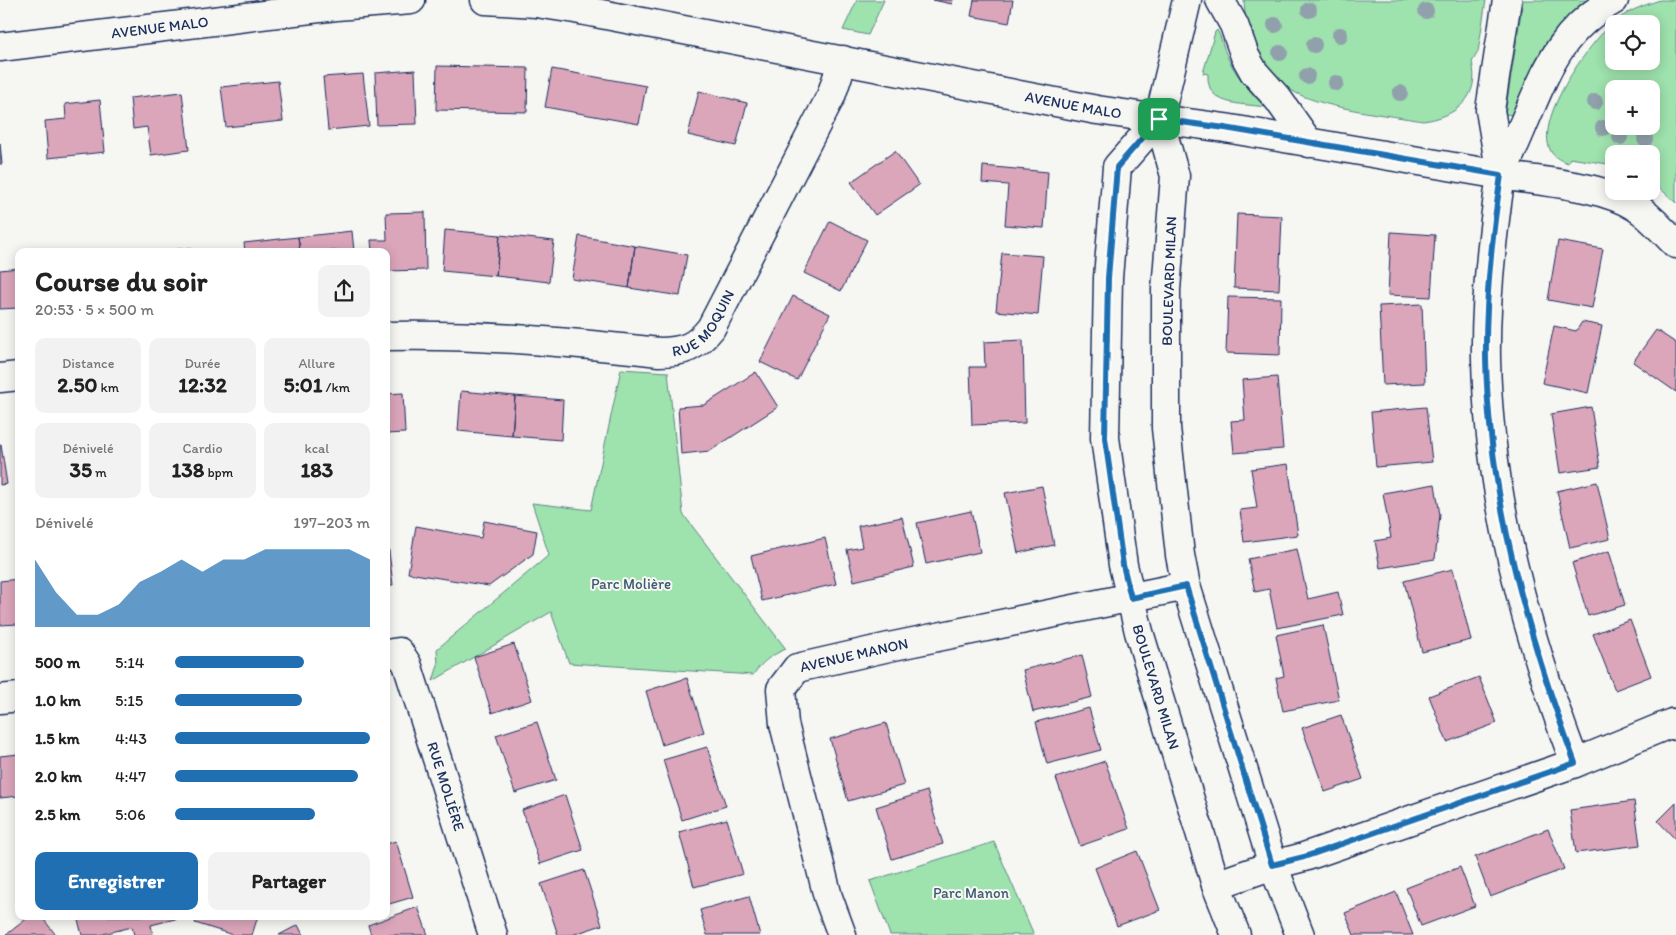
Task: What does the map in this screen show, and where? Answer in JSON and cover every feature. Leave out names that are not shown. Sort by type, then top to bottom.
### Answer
[{"type":"main road","name":"AVENUE MALO","points":[[0,47],[336,6],[411,0]]},
{"type":"main road","name":"AVENUE MALO","points":[[485,0],[536,3],[575,9],[1097,110],[1596,191],[1624,200],[1650,217],[1676,244]]},
{"type":"main road","name":"BOULEVARD MILAN","points":[[1187,0],[1159,119],[1117,167],[1108,278],[1105,438],[1123,565],[1142,641],[1216,885],[1236,935]]},
{"type":"main road","points":[[1220,0],[1234,25],[1242,49],[1254,72],[1278,99],[1309,143]]},
{"type":"main road","points":[[1501,175],[1490,110],[1507,0]]},
{"type":"main road","points":[[1575,763],[1543,676],[1503,520],[1492,451],[1486,330],[1494,220],[1501,175],[1543,78],[1561,46],[1590,15],[1614,0]]},
{"type":"main road","name":"RUE MOQUIN","points":[[390,336],[489,337],[659,352],[683,351],[693,346],[711,328],[831,96],[843,60]]},
{"type":"main road","name":"BOULEVARD MILAN","points":[[1159,119],[1175,176],[1166,290],[1166,428],[1180,555],[1186,586],[1272,865],[1300,935]]},
{"type":"main road","points":[[0,378],[15,376]]},
{"type":"main road","name":"AVENUE MANON","points":[[842,935],[828,896],[784,724],[781,689],[791,673],[796,668],[889,647],[1186,586]]},
{"type":"main road","name":"RUE MOLIÈRE","points":[[390,653],[399,652],[407,664],[493,935]]},
{"type":"main road","points":[[0,699],[15,697]]},
{"type":"main road","points":[[1216,885],[1272,865],[1304,857],[1575,763],[1672,723],[1676,726]]},
{"type":"green space","points":[[857,0],[884,0],[868,35],[843,30]]},
{"type":"green space","points":[[1244,0],[1486,0],[1478,52],[1472,62],[1473,85],[1469,95],[1455,110],[1435,119],[1423,121],[1375,114],[1309,99],[1284,85],[1265,65],[1252,40],[1245,14]]},
{"type":"green space","points":[[1523,0],[1588,0],[1549,39],[1513,115],[1505,114]]},
{"type":"green space","points":[[1660,0],[1676,0],[1676,203],[1660,188],[1660,145],[1605,145],[1605,164],[1570,158],[1568,163],[1560,160],[1552,153],[1548,140],[1549,123],[1566,84],[1577,65],[1605,31],[1605,70],[1660,70],[1660,15],[1625,15]]},
{"type":"green space","points":[[1217,30],[1226,53],[1239,77],[1265,107],[1236,104],[1219,98],[1213,93],[1209,85],[1208,74],[1203,73]]},
{"type":"green space","name":"Parc Molière","points":[[621,369],[668,372],[683,514],[786,649],[767,659],[753,675],[569,663],[551,612],[433,681],[438,665],[437,649],[549,555],[532,503],[591,510]]},
{"type":"green space","name":"Parc Manon","points":[[994,842],[1034,935],[890,935],[870,881]]},
{"type":"building","points":[[933,0],[953,0],[952,4]]},
{"type":"building","points":[[974,0],[1013,0],[1009,23],[971,16]]},
{"type":"building","points":[[437,66],[528,68],[527,112],[436,110]]},
{"type":"building","points":[[552,69],[646,86],[639,124],[545,107]]},
{"type":"building","points":[[415,70],[417,124],[377,125],[375,73]]},
{"type":"building","points":[[363,74],[369,126],[328,130],[323,77]]},
{"type":"building","points":[[278,81],[283,121],[226,127],[221,87]]},
{"type":"building","points":[[699,91],[747,103],[736,146],[688,135]]},
{"type":"building","points":[[182,92],[189,150],[151,155],[147,127],[133,129],[130,98]]},
{"type":"building","points":[[100,100],[105,152],[48,158],[45,121],[66,119],[65,104]]},
{"type":"building","points":[[0,143],[2,164],[0,164]]},
{"type":"building","points":[[895,151],[919,185],[875,215],[851,182]]},
{"type":"building","points":[[983,166],[1048,172],[1044,228],[1005,225],[1008,185],[982,183]]},
{"type":"building","points":[[425,212],[426,270],[390,271],[390,248],[372,248],[371,240],[387,240],[386,213]]},
{"type":"building","points":[[1237,214],[1282,216],[1279,290],[1234,288]]},
{"type":"building","points":[[830,221],[867,240],[841,291],[804,273]]},
{"type":"building","points":[[445,230],[500,235],[496,276],[442,271]]},
{"type":"building","points":[[352,231],[354,248],[300,248],[298,237]]},
{"type":"building","points":[[1391,232],[1435,235],[1431,297],[1388,295]]},
{"type":"building","points":[[500,235],[554,241],[549,282],[496,276]]},
{"type":"building","points":[[579,236],[635,246],[629,288],[572,279]]},
{"type":"building","points":[[298,237],[300,248],[245,248],[244,243]]},
{"type":"building","points":[[1558,241],[1603,249],[1592,308],[1548,300]]},
{"type":"building","points":[[635,246],[687,255],[680,296],[629,288]]},
{"type":"building","points":[[1002,253],[1043,256],[1038,315],[996,311]]},
{"type":"building","points":[[15,268],[15,308],[0,309],[0,270]]},
{"type":"building","points":[[793,296],[830,314],[797,380],[760,362]]},
{"type":"building","points":[[1228,297],[1281,298],[1280,355],[1226,353]]},
{"type":"building","points":[[1422,304],[1425,383],[1383,385],[1379,306]]},
{"type":"building","points":[[1582,322],[1602,326],[1588,393],[1542,383],[1554,326],[1576,331]]},
{"type":"building","points":[[1656,330],[1676,343],[1676,392],[1633,362]]},
{"type":"building","points":[[1023,340],[1025,423],[972,425],[970,367],[985,367],[984,342]]},
{"type":"building","points":[[756,372],[778,407],[710,451],[681,454],[678,407],[704,405]]},
{"type":"building","points":[[1277,377],[1283,449],[1234,453],[1231,421],[1245,420],[1242,380]]},
{"type":"building","points":[[461,391],[515,396],[512,436],[458,431]]},
{"type":"building","points":[[403,393],[405,433],[390,434],[390,394]]},
{"type":"building","points":[[515,396],[563,400],[561,440],[512,436]]},
{"type":"building","points":[[1426,407],[1432,462],[1376,467],[1371,412]]},
{"type":"building","points":[[1591,407],[1600,467],[1560,473],[1551,414]]},
{"type":"building","points":[[0,445],[7,484],[0,485]]},
{"type":"building","points":[[1288,464],[1298,535],[1244,542],[1240,510],[1257,508],[1251,469]]},
{"type":"building","points":[[1597,482],[1610,539],[1570,548],[1557,491]]},
{"type":"building","points":[[1435,484],[1440,515],[1435,559],[1380,568],[1375,541],[1391,538],[1383,493]]},
{"type":"building","points":[[1042,486],[1054,545],[1018,553],[1005,493]]},
{"type":"building","points":[[971,511],[980,552],[926,564],[917,523]]},
{"type":"building","points":[[902,517],[914,567],[854,581],[847,550],[862,547],[858,526]]},
{"type":"building","points":[[484,521],[537,531],[533,554],[489,586],[408,573],[416,526],[481,538]]},
{"type":"building","points":[[825,538],[836,584],[762,601],[751,556]]},
{"type":"building","points":[[1297,549],[1308,599],[1338,592],[1343,615],[1277,628],[1269,589],[1255,592],[1248,559]]},
{"type":"building","points":[[1609,551],[1625,605],[1588,616],[1572,563]]},
{"type":"building","points":[[390,560],[393,585],[390,585]]},
{"type":"building","points":[[1453,569],[1471,640],[1422,652],[1404,581]]},
{"type":"building","points":[[15,579],[15,624],[0,625],[0,581]]},
{"type":"building","points":[[1630,620],[1651,676],[1615,690],[1593,634]]},
{"type":"building","points":[[1323,625],[1339,700],[1283,711],[1276,678],[1284,676],[1276,635]]},
{"type":"building","points":[[514,644],[532,700],[492,713],[474,657]]},
{"type":"building","points":[[1082,655],[1092,697],[1033,712],[1023,670]]},
{"type":"building","points":[[1479,677],[1497,723],[1447,742],[1429,696]]},
{"type":"building","points":[[687,678],[704,732],[662,745],[646,691]]},
{"type":"building","points":[[1089,708],[1101,750],[1047,764],[1036,722]]},
{"type":"building","points":[[1341,715],[1363,779],[1325,792],[1302,728]]},
{"type":"building","points":[[537,722],[556,780],[515,793],[496,735]]},
{"type":"building","points":[[886,723],[904,785],[848,801],[830,739]]},
{"type":"building","points":[[707,747],[726,806],[682,820],[663,760]]},
{"type":"building","points":[[15,754],[15,796],[0,798],[0,756]]},
{"type":"building","points":[[1105,761],[1129,829],[1080,846],[1056,778]]},
{"type":"building","points":[[927,791],[943,844],[892,859],[876,807]]},
{"type":"building","points":[[565,795],[583,850],[540,864],[522,810]]},
{"type":"building","points":[[1634,801],[1640,845],[1576,853],[1570,810]]},
{"type":"building","points":[[1676,803],[1676,840],[1658,821]]},
{"type":"building","points":[[727,819],[743,874],[694,887],[679,832]]},
{"type":"building","points":[[1548,829],[1564,869],[1490,897],[1475,857]]},
{"type":"building","points":[[396,841],[413,897],[390,904],[390,843]]},
{"type":"building","points":[[1137,851],[1160,910],[1117,926],[1095,868]]},
{"type":"building","points":[[1460,867],[1475,906],[1421,926],[1406,888]]},
{"type":"building","points":[[584,870],[602,925],[572,935],[558,935],[541,884]]},
{"type":"building","points":[[1396,892],[1413,935],[1354,935],[1345,913]]},
{"type":"building","points":[[749,896],[760,935],[707,935],[700,910]]},
{"type":"building","points":[[418,907],[428,935],[371,935],[368,925],[382,920],[390,920],[390,917]]},
{"type":"building","points":[[25,920],[44,920],[56,935],[6,935]]},
{"type":"building","points":[[78,920],[171,920],[151,925],[153,935],[134,935],[132,927],[99,935],[82,935]]},
{"type":"building","points":[[196,920],[257,920],[252,935],[233,935],[195,923]]},
{"type":"building","points":[[298,925],[303,935],[279,935]]},
{"type":"route","points":[[1159,119],[1225,128],[1501,175],[1494,220],[1486,330],[1492,451],[1503,520],[1533,644],[1575,763],[1304,857],[1272,865],[1186,586],[1131,598],[1123,565],[1105,438],[1106,338],[1112,222],[1117,167],[1159,119]]}]
